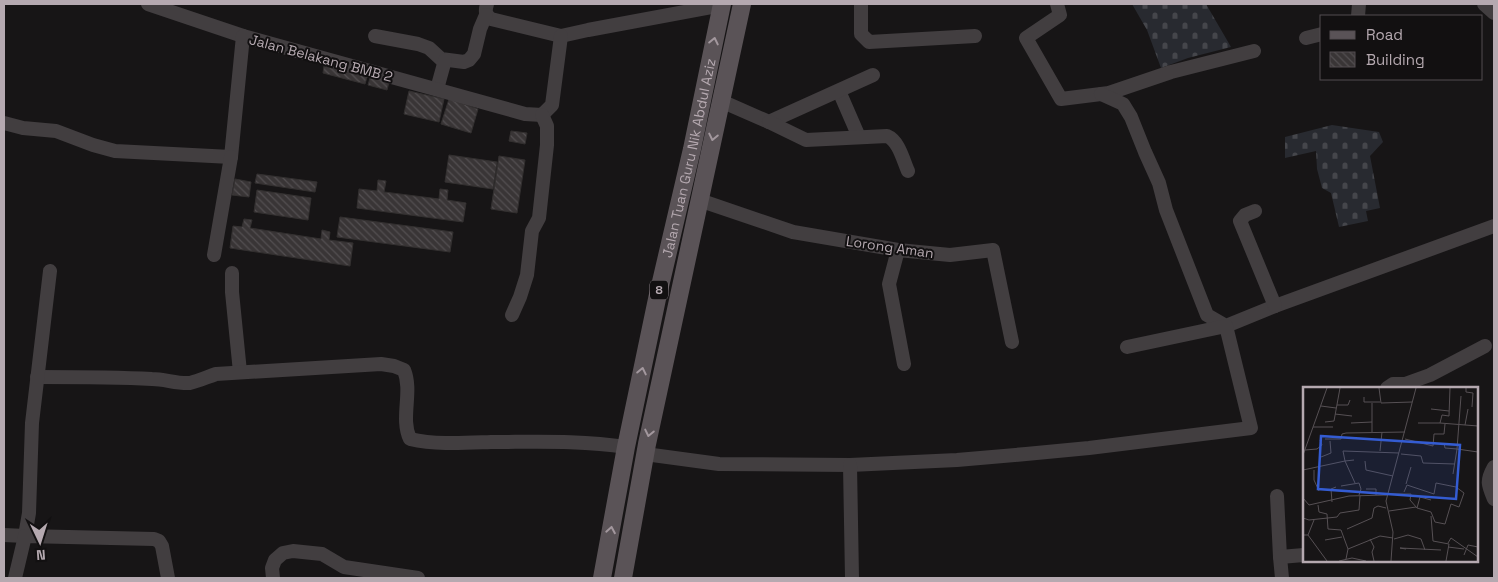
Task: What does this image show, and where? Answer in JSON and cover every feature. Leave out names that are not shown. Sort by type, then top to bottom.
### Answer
[{"type":"main road","name":"Jalan Tuan Guru Nik Abdul Aziz","points":[[602,578],[656,299],[692,149],[722,4]]},
{"type":"main road","name":"Jalan Tuan Guru Nik Abdul Aziz","points":[[623,578],[645,454],[742,4]]},
{"type":"main road","points":[[656,299],[662,295],[670,294],[677,301]]},
{"type":"street","points":[[148,4],[243,36]]},
{"type":"street","points":[[487,10],[491,19],[561,36],[722,4]]},
{"type":"street","points":[[861,4],[861,34],[869,42],[975,36]]},
{"type":"street","points":[[1057,4],[1060,15],[1026,38],[1061,99],[1109,93],[1171,72],[1254,51]]},
{"type":"street","points":[[1484,4],[1494,13]]},
{"type":"street","points":[[375,36],[425,46],[445,60],[464,62],[472,57],[487,10]]},
{"type":"street","points":[[1306,38],[1320,34]]},
{"type":"street","name":"Jalan Belakang BMB 2","points":[[214,255],[231,157],[243,36],[525,114],[542,115]]},
{"type":"street","points":[[512,315],[527,275],[532,231],[539,218],[547,126],[542,115],[552,105],[561,36]]},
{"type":"street","points":[[437,89],[445,60]]},
{"type":"street","points":[[769,122],[873,75]]},
{"type":"street","points":[[839,91],[860,137]]},
{"type":"street","points":[[645,454],[719,464],[850,464],[957,460],[1089,448],[1251,428],[1226,326],[1207,315],[1166,210],[1159,183],[1131,117],[1120,102],[1101,94]]},
{"type":"street","points":[[721,102],[806,140],[883,135],[891,137],[896,143],[908,171]]},
{"type":"street","points":[[4,123],[23,128],[56,131],[93,145],[115,150],[231,157]]},
{"type":"street","name":"Lorong Aman","points":[[699,200],[793,232],[898,250],[950,255],[993,250],[1012,342]]},
{"type":"street","points":[[1255,211],[1245,215],[1240,221],[1275,306]]},
{"type":"street","points":[[1127,347],[1226,326],[1275,306],[1494,226]]},
{"type":"street","points":[[898,250],[890,286],[904,364]]},
{"type":"street","points":[[15,578],[25,536],[28,513],[32,423],[50,271]]},
{"type":"street","points":[[232,273],[232,292],[240,372]]},
{"type":"street","points":[[1388,387],[1393,384],[1405,384],[1430,375],[1485,346]]},
{"type":"street","points":[[37,377],[111,377],[189,383],[216,374],[381,364],[404,370],[407,378],[406,425],[410,439],[427,442],[603,444],[626,447]]},
{"type":"street","points":[[850,464],[852,578]]},
{"type":"street","points":[[1494,467],[1488,483],[1494,499]]},
{"type":"street","points":[[1276,496],[1282,578]]},
{"type":"street","points":[[4,535],[154,539],[159,541],[162,546],[168,578]]},
{"type":"street","points":[[273,578],[272,568],[275,560],[283,553],[293,551],[322,554],[344,567],[418,578]]},
{"type":"street","points":[[1280,557],[1303,555]]},
{"type":"green space","points":[[1132,4],[1206,4],[1231,47],[1188,58],[1161,68],[1147,30]]},
{"type":"green space","points":[[1332,125],[1379,132],[1383,142],[1370,156],[1380,208],[1366,211],[1368,221],[1339,227],[1331,193],[1322,188],[1317,169],[1316,151],[1285,158],[1285,137]]},
{"type":"building","points":[[324,66],[367,77],[365,84],[323,73]]},
{"type":"building","points":[[370,78],[389,82],[387,90],[368,85]]},
{"type":"building","points":[[409,91],[444,99],[439,122],[404,114]]},
{"type":"building","points":[[449,99],[478,109],[471,133],[441,124]]},
{"type":"building","points":[[511,131],[527,133],[525,144],[509,141]]},
{"type":"building","points":[[449,155],[497,162],[493,189],[445,182]]},
{"type":"building","points":[[499,156],[525,160],[517,213],[491,209]]},
{"type":"building","points":[[257,174],[317,182],[315,192],[255,183]]},
{"type":"building","points":[[235,179],[251,182],[249,197],[232,195]]},
{"type":"building","points":[[378,180],[386,181],[384,192],[439,199],[440,189],[448,190],[447,200],[466,203],[463,222],[357,208],[359,189],[377,191]]},
{"type":"building","points":[[257,190],[311,198],[308,220],[254,212]]},
{"type":"building","points":[[340,217],[453,232],[450,252],[337,237]]},
{"type":"building","points":[[244,219],[252,220],[250,228],[321,239],[322,230],[330,232],[329,240],[353,243],[350,266],[230,248],[233,226],[242,227]]}]
